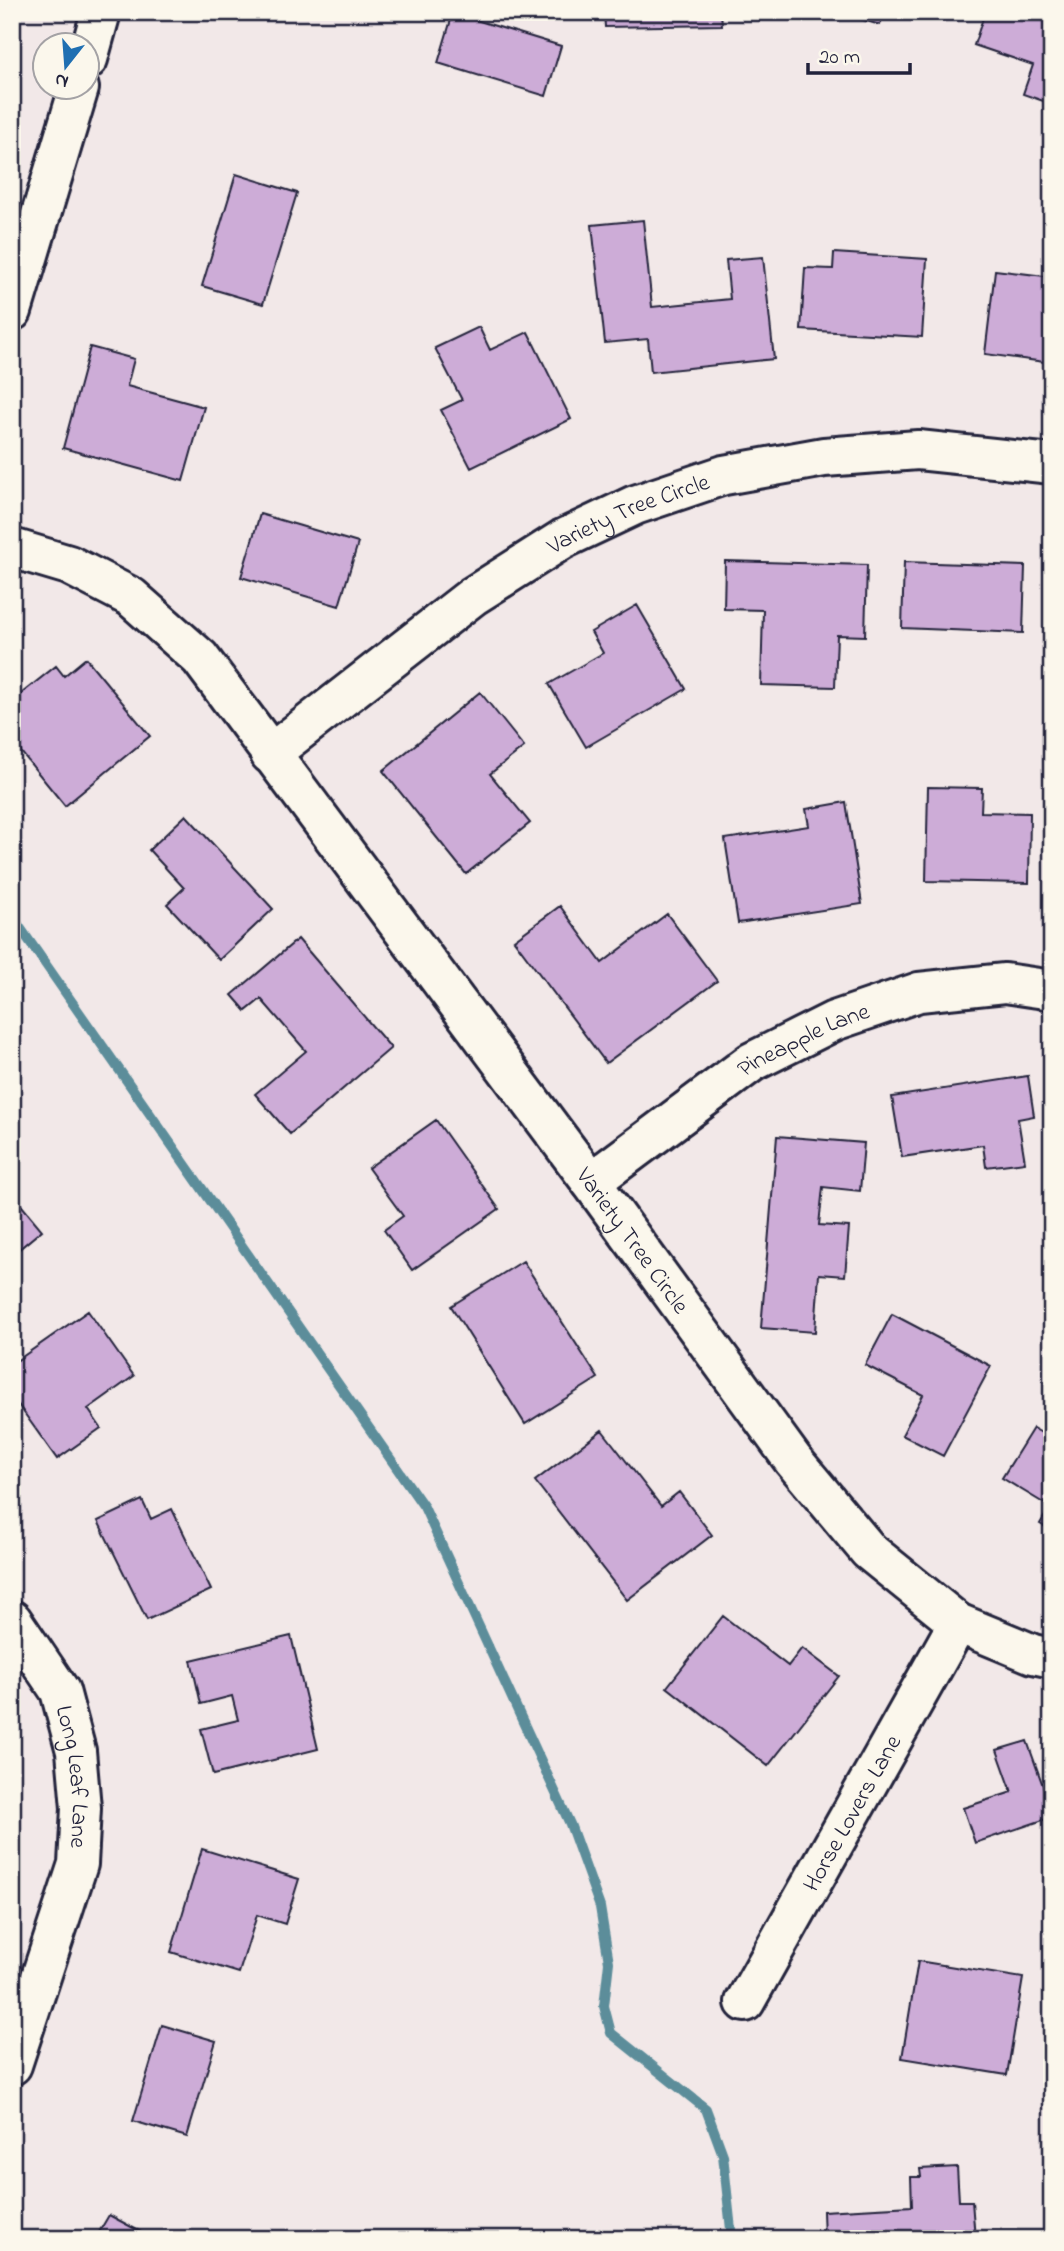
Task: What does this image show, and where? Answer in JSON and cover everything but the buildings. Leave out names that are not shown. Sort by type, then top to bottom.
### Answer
[{"type":"street","points":[[96,32],[102,12]]},
{"type":"street","points":[[12,311],[75,102]]},
{"type":"street","name":"Variety Tree Circle","points":[[270,754],[473,596],[563,538],[635,505],[724,475],[824,457],[918,450],[1052,464]]},
{"type":"street","name":"Variety Tree Circle","points":[[12,548],[68,565],[131,597],[200,658],[591,1182],[793,1460],[869,1551],[958,1623],[1033,1654],[1052,1658]]},
{"type":"street","name":"Pineapple Lane","points":[[591,1182],[752,1062],[834,1021],[919,992],[1004,983],[1052,990]]},
{"type":"street","name":"Long Leaf Lane","points":[[12,1620],[60,1691],[76,1751],[81,1808],[78,1864],[12,2065]]},
{"type":"street","name":"Horse Lovers Lane","points":[[745,2002],[958,1623]]},
{"type":"waterway","points":[[12,916],[424,1507],[570,1824],[600,1907],[609,1962],[604,2006],[611,2033],[706,2109],[723,2155],[732,2239]]}]
